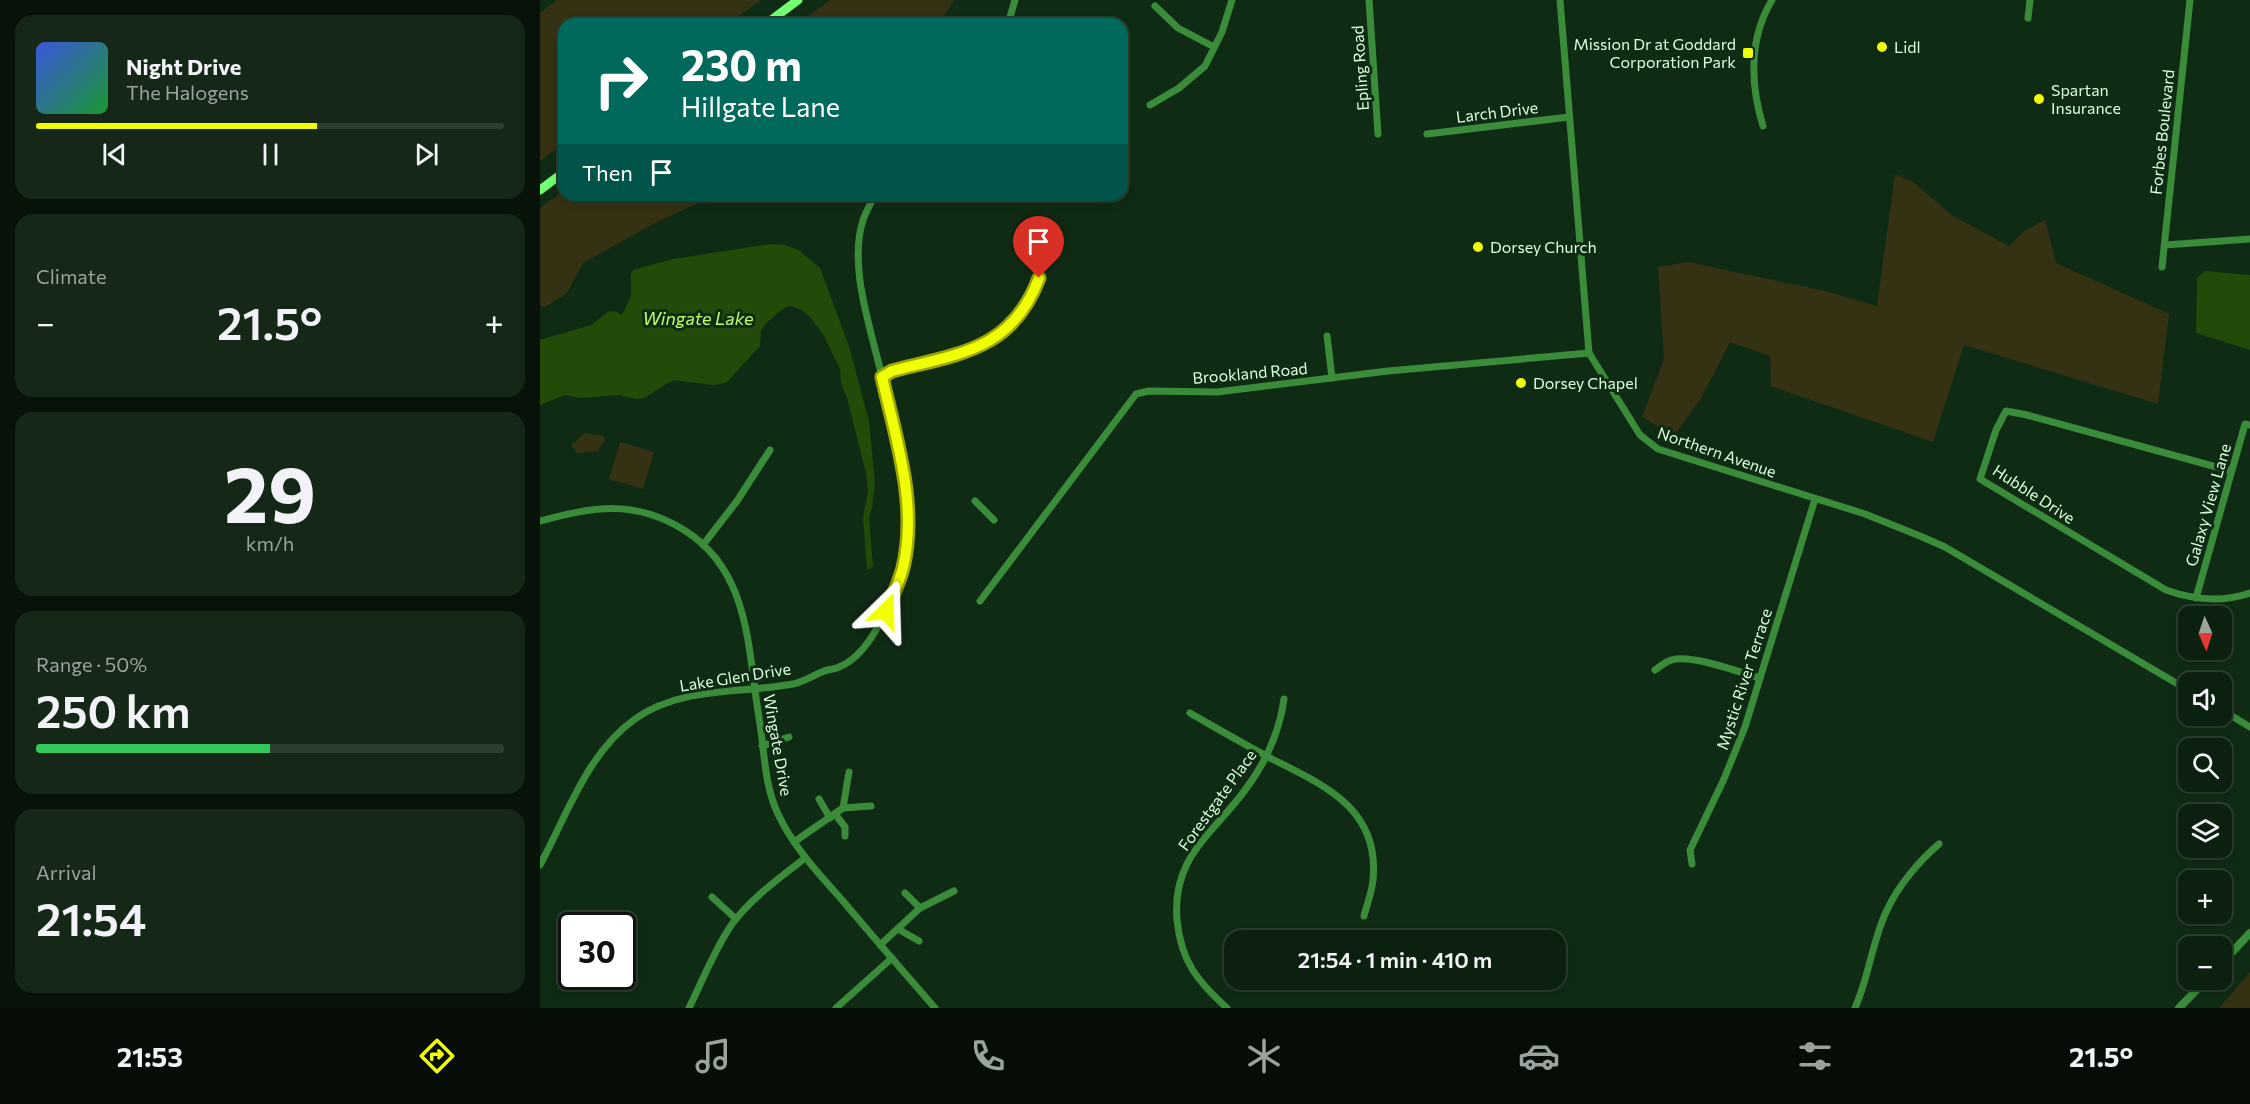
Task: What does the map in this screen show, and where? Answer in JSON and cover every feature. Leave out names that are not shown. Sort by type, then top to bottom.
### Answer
[{"type":"main road","points":[[774,18],[798,0]]},
{"type":"main road","points":[[540,190],[558,176]]},
{"type":"street","points":[[1010,18],[1015,0]]},
{"type":"street","points":[[1150,105],[1179,88],[1205,66],[1221,32],[1232,0]]},
{"type":"street","name":"Epling Road","points":[[1369,0],[1378,134]]},
{"type":"street","name":"Northern Avenue","points":[[1560,0],[1589,353],[1640,435],[1649,444],[1685,458],[1903,528],[1945,547],[2178,684]]},
{"type":"street","points":[[1763,126],[1754,86],[1754,56],[1762,20],[1772,0]]},
{"type":"street","points":[[2028,18],[2030,0]]},
{"type":"street","name":"Forbes Boulevard","points":[[2162,267],[2190,0]]},
{"type":"street","points":[[1155,6],[1178,28],[1214,47]]},
{"type":"street","name":"Larch Drive","points":[[1427,134],[1569,117]]},
{"type":"street","name":"Lake Glen Drive","points":[[540,865],[589,769],[608,744],[630,723],[654,708],[699,693],[794,683],[824,670],[839,668],[854,658],[877,629],[902,569],[908,507],[906,486],[866,315],[859,269],[863,219],[872,201]]},
{"type":"street","points":[[882,377],[892,371],[969,351],[1007,328],[1022,312],[1035,287],[1042,265],[1042,239]]},
{"type":"street","points":[[2164,246],[2250,239]]},
{"type":"street","points":[[1327,336],[1332,378]]},
{"type":"street","name":"Brookland Road","points":[[980,601],[1136,394],[1149,391],[1217,392],[1503,360],[1589,353]]},
{"type":"street","name":"Hubble Drive","points":[[2232,471],[2006,411],[2000,421],[1980,479],[2166,590],[2196,598],[2217,600],[2232,599],[2250,593]]},
{"type":"street","name":"Galaxy View Lane","points":[[2196,598],[2245,424],[2250,425]]},
{"type":"street","points":[[703,545],[737,501],[770,450]]},
{"type":"street","name":"Mystic River Terrace","points":[[1692,864],[1690,850],[1728,768],[1744,727],[1815,499]]},
{"type":"street","points":[[975,501],[994,520]]},
{"type":"street","name":"Wingate Drive","points":[[540,521],[591,508],[631,510],[667,520],[693,536],[725,572],[738,597],[748,635],[771,798],[805,858],[935,1008]]},
{"type":"street","points":[[1655,670],[1666,662],[1690,659],[1760,678]]},
{"type":"street","name":"Forestgate Place","points":[[1227,1008],[1200,980],[1186,961],[1179,938],[1177,892],[1179,879],[1193,853],[1241,795],[1267,756],[1277,732],[1284,699]]},
{"type":"street","points":[[1190,713],[1318,782],[1342,799],[1360,821],[1367,835],[1373,866],[1373,880],[1364,916]]},
{"type":"street","points":[[2232,716],[2250,727]]},
{"type":"street","points":[[762,746],[789,737]]},
{"type":"street","points":[[843,808],[849,772]]},
{"type":"street","points":[[819,799],[845,827],[844,836]]},
{"type":"street","points":[[794,842],[843,808],[871,806]]},
{"type":"street","points":[[1855,1008],[1887,909],[1926,855],[1940,844]]},
{"type":"street","points":[[689,1008],[718,949],[736,919],[805,858]]},
{"type":"street","points":[[880,945],[921,908],[954,891]]},
{"type":"street","points":[[905,893],[921,908]]},
{"type":"street","points":[[712,897],[736,919]]},
{"type":"street","points":[[898,929],[919,941]]},
{"type":"street","points":[[2232,952],[2250,933]]},
{"type":"street","points":[[836,1008],[892,958]]},
{"type":"street","points":[[2179,1008],[2196,990]]},
{"type":"shaded area","points":[[557,0],[761,0],[736,18],[558,18],[558,148],[540,161],[540,13]]},
{"type":"shaded area","points":[[830,0],[954,0],[943,18],[805,18]]},
{"type":"shaded area","points":[[1895,174],[1912,181],[1953,216],[2009,246],[2023,232],[2045,220],[2056,263],[2169,314],[2158,404],[1964,345],[1933,442],[1771,386],[1770,356],[1730,342],[1701,398],[1674,436],[1642,417],[1664,359],[1658,267],[1688,262],[1825,291],[1877,306]]},
{"type":"shaded area","points":[[558,195],[558,201],[706,201],[653,224],[583,263],[567,293],[545,307],[540,305],[540,208]]},
{"type":"shaded area","points":[[585,433],[603,436],[605,440],[598,451],[577,453],[571,445]]},
{"type":"shaded area","points":[[620,442],[654,452],[643,489],[609,479]]},
{"type":"shaded area","points":[[2250,972],[2250,1008],[2219,1008]]},
{"type":"water","name":"Wingate Lake","points":[[770,244],[785,245],[799,250],[820,268],[849,346],[869,421],[875,483],[869,517],[873,566],[871,569],[867,569],[863,518],[868,491],[866,473],[841,383],[840,369],[823,334],[802,310],[792,306],[786,307],[766,323],[761,331],[760,346],[726,383],[713,385],[673,380],[644,398],[636,399],[619,395],[579,398],[565,395],[540,405],[540,340],[591,325],[608,312],[615,311],[622,315],[631,296],[633,270],[673,259]]},
{"type":"water","points":[[2205,271],[2250,275],[2250,350],[2196,333],[2197,278]]},
{"type":"place","name":"Lidl","points":[[1882,47]]},
{"type":"place","name":"Mission Dr at Goddard Corporation Park","points":[[1748,53]]},
{"type":"place","name":"Spartan Insurance","points":[[2039,99]]},
{"type":"place","name":"Dorsey Church","points":[[1478,247]]},
{"type":"place","name":"Dorsey Chapel","points":[[1521,383]]},
{"type":"route","points":[[886,611],[902,569],[908,507],[906,486],[882,377],[892,371],[969,351],[996,336],[1022,312],[1039,278]]}]
